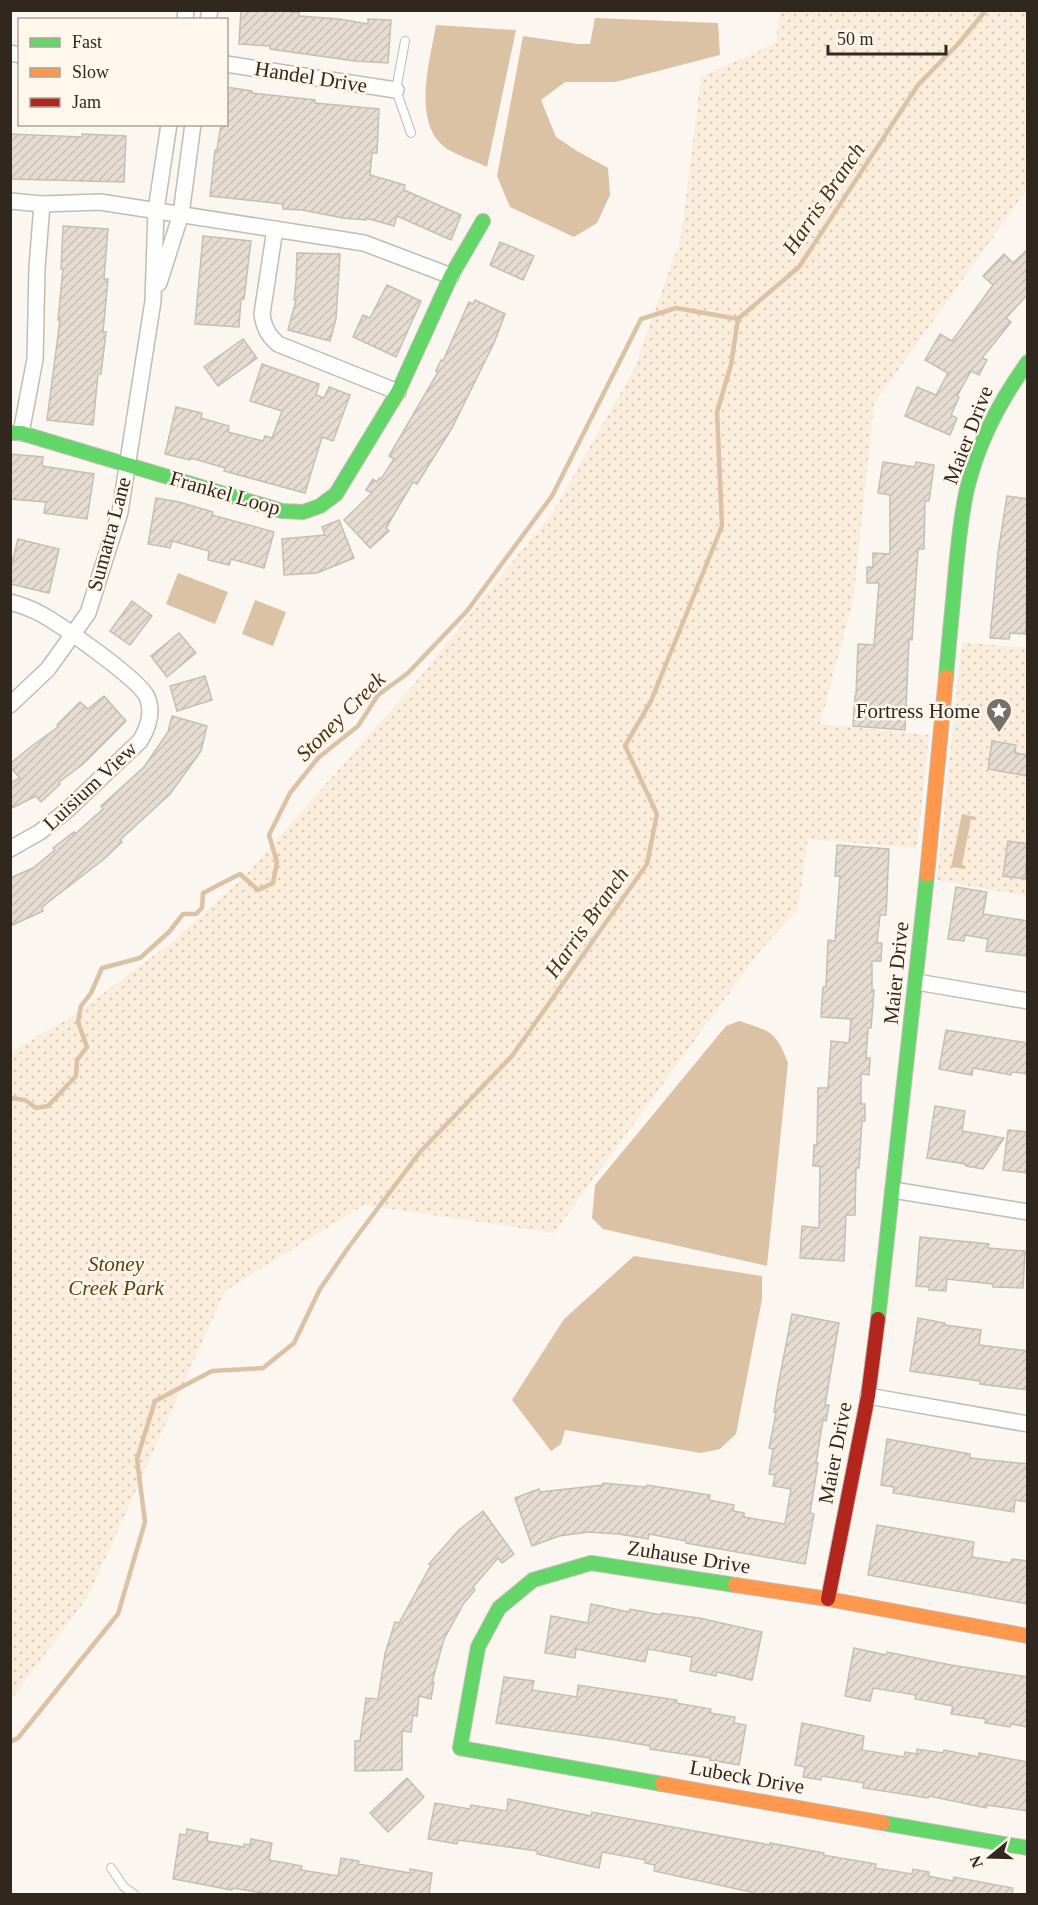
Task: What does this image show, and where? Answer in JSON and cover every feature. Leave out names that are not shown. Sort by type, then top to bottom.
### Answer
[{"type":"street","name":"Handel Drive","points":[[228,64],[396,90]]},
{"type":"street","name":"Sumatra Lane","points":[[10,705],[48,669],[88,614],[120,512],[153,301],[156,210],[169,126]]},
{"type":"street","name":"Sumatra Lane","points":[[153,301],[181,214],[194,126]]},
{"type":"street","points":[[10,201],[42,204],[100,202],[364,243],[451,276]]},
{"type":"street","points":[[16,433],[35,360],[37,268],[42,204]]},
{"type":"street","name":"Frankel Loop","points":[[16,433],[282,511],[303,512],[320,506],[336,494],[398,392],[451,276],[483,221]]},
{"type":"street","points":[[275,228],[262,314],[264,327],[269,336],[278,344],[398,392]]},
{"type":"street","name":"Maier Drive","points":[[828,1599],[868,1396],[917,982],[961,519],[971,473],[989,428],[1011,383],[1028,362]]},
{"type":"street","name":"Luisium View","points":[[10,602],[41,614],[72,634],[137,683],[147,698],[151,714],[147,730],[140,741],[66,811],[40,832],[10,849]]},
{"type":"street","points":[[917,982],[1028,1001]]},
{"type":"street","points":[[893,1190],[1028,1212]]},
{"type":"street","points":[[868,1396],[1028,1424]]},
{"type":"street","name":"Zuhause Drive","points":[[460,1748],[478,1647],[499,1608],[533,1580],[591,1563],[828,1599],[1028,1636]]},
{"type":"street","name":"Lubeck Drive","points":[[460,1748],[1028,1848]]},
{"type":"lane","points":[[405,41],[396,90],[411,133]]},
{"type":"lane","points":[[111,1868],[130,1894]]},
{"type":"green space","name":"Stoney Creek Park","points":[[780,11],[1027,11],[1027,189],[874,404],[853,601],[820,724],[929,735],[917,848],[808,839],[798,909],[759,952],[554,1233],[364,1205],[225,1291],[89,1595],[11,1700],[11,1052],[73,1016],[172,942],[244,877],[415,683],[554,510],[634,369],[681,238],[701,77],[776,43]]},
{"type":"green space","points":[[962,642],[1027,648],[1027,896],[937,880]]},
{"type":"shaded area","points":[[595,18],[718,23],[720,55],[615,82],[565,82],[541,100],[556,137],[608,168],[610,195],[597,223],[574,237],[510,207],[497,176],[523,36],[590,44]]},
{"type":"shaded area","points":[[436,25],[516,30],[487,167],[449,150],[437,139],[430,126],[426,110],[427,74]]},
{"type":"shaded area","points":[[178,573],[228,592],[215,624],[166,604]]},
{"type":"shaded area","points":[[255,600],[286,612],[273,646],[242,634]]},
{"type":"shaded area","points":[[962,814],[976,817],[975,820],[971,819],[962,865],[966,866],[965,869],[951,867]]},
{"type":"shaded area","points":[[739,1021],[771,1034],[780,1044],[788,1063],[767,1266],[603,1229],[592,1218],[595,1185],[726,1026]]},
{"type":"shaded area","points":[[634,1256],[762,1276],[762,1299],[736,1434],[720,1449],[701,1453],[565,1430],[561,1444],[551,1451],[512,1400],[564,1319]]},
{"type":"building","points":[[241,10],[299,12],[299,16],[368,24],[368,19],[391,20],[388,63],[355,61],[270,49],[270,46],[239,44]]},
{"type":"building","points":[[228,87],[252,91],[252,93],[315,100],[315,103],[379,109],[377,153],[372,153],[370,175],[405,185],[404,190],[461,215],[451,240],[397,216],[394,226],[366,218],[366,220],[343,218],[302,210],[283,209],[283,204],[210,196],[215,150],[217,150],[221,126],[228,126]]},
{"type":"building","points":[[10,134],[126,136],[124,182],[10,179]]},
{"type":"building","points":[[63,226],[108,229],[104,279],[108,279],[103,332],[106,332],[101,374],[98,374],[93,425],[47,420],[60,320],[58,320],[63,269],[61,269]]},
{"type":"building","points":[[203,236],[251,241],[244,299],[241,299],[239,327],[195,324]]},
{"type":"building","points":[[500,242],[534,256],[523,280],[490,265]]},
{"type":"building","points":[[1028,249],[1028,294],[1006,318],[1011,322],[982,358],[987,360],[979,375],[971,371],[957,396],[959,397],[951,415],[957,418],[950,435],[905,416],[917,387],[936,395],[948,373],[925,360],[940,334],[952,341],[993,285],[983,276],[1004,254],[1013,263]]},
{"type":"building","points":[[297,253],[340,254],[336,319],[330,341],[288,330],[296,300],[294,300]]},
{"type":"building","points":[[387,285],[421,301],[396,357],[353,337],[363,315],[370,318]]},
{"type":"building","points":[[475,300],[505,314],[494,343],[452,428],[417,484],[413,482],[386,528],[389,531],[370,548],[344,520],[372,493],[366,490],[373,479],[377,482],[379,478],[381,479],[394,459],[389,456],[438,372],[436,371],[441,360],[443,361],[469,302],[473,304]]},
{"type":"building","points":[[243,339],[257,358],[218,386],[204,367]]},
{"type":"building","points":[[262,364],[319,384],[316,395],[324,398],[329,387],[350,395],[333,441],[322,437],[305,493],[224,471],[225,468],[191,458],[190,460],[165,454],[176,407],[202,413],[201,418],[229,426],[228,432],[263,441],[265,436],[272,438],[282,411],[250,401]]},
{"type":"building","points":[[10,454],[43,457],[42,466],[94,474],[87,519],[44,513],[46,502],[10,499]]},
{"type":"building","points":[[883,462],[915,467],[916,462],[934,465],[929,501],[925,501],[924,549],[918,549],[912,640],[909,639],[905,730],[853,726],[858,644],[874,645],[879,583],[867,583],[867,567],[873,567],[873,553],[890,554],[890,495],[878,493]]},
{"type":"building","points":[[1007,496],[1028,499],[1026,634],[1010,633],[1009,639],[990,638],[998,553]]},
{"type":"building","points":[[156,498],[179,502],[213,512],[212,515],[274,532],[264,568],[231,559],[229,565],[208,560],[209,551],[172,541],[170,548],[148,544]]},
{"type":"building","points":[[339,520],[354,558],[317,573],[284,575],[282,539],[325,535],[322,527]]},
{"type":"building","points":[[18,539],[59,549],[49,593],[10,584],[10,571]]},
{"type":"building","points":[[132,601],[152,616],[130,645],[110,631]]},
{"type":"building","points":[[179,633],[196,653],[167,677],[151,656]]},
{"type":"building","points":[[205,676],[212,700],[177,711],[170,686]]},
{"type":"building","points":[[104,696],[126,721],[82,765],[59,782],[60,784],[41,802],[36,796],[10,809],[10,783],[20,778],[10,764],[58,727],[57,725],[80,702],[88,709]]},
{"type":"building","points":[[172,716],[207,726],[201,751],[170,794],[120,840],[122,842],[104,859],[42,907],[43,911],[10,926],[10,878],[33,868],[55,850],[53,848],[74,832],[75,834],[103,809],[101,806],[144,767],[168,732]]},
{"type":"building","points":[[992,741],[1016,745],[1015,753],[1028,755],[1028,776],[988,769]]},
{"type":"building","points":[[1008,841],[1028,844],[1025,879],[1003,876]]},
{"type":"building","points":[[837,845],[889,849],[886,915],[880,915],[877,943],[882,943],[881,961],[872,961],[872,990],[874,990],[866,1058],[870,1058],[869,1075],[861,1074],[861,1104],[865,1104],[865,1121],[862,1121],[859,1168],[856,1168],[855,1215],[846,1215],[844,1261],[800,1258],[802,1226],[819,1228],[820,1166],[813,1166],[814,1145],[817,1145],[818,1088],[828,1088],[831,1041],[849,1043],[851,1019],[821,1017],[823,987],[826,987],[828,940],[835,941],[840,876],[835,876]]},
{"type":"building","points":[[956,887],[987,892],[983,914],[1028,921],[1028,956],[986,951],[988,939],[965,935],[964,941],[948,939]]},
{"type":"building","points":[[946,1030],[1028,1043],[1028,1074],[1012,1072],[1011,1075],[973,1068],[972,1075],[939,1069]]},
{"type":"building","points":[[935,1106],[965,1111],[962,1131],[1004,1138],[983,1169],[927,1158]]},
{"type":"building","points":[[1008,1130],[1028,1132],[1028,1173],[1003,1170]]},
{"type":"building","points":[[920,1237],[989,1244],[988,1248],[1025,1251],[1023,1288],[993,1287],[993,1284],[947,1279],[946,1291],[929,1290],[929,1287],[916,1286]]},
{"type":"building","points":[[792,1314],[839,1323],[825,1405],[829,1405],[826,1421],[823,1420],[816,1463],[818,1463],[810,1513],[814,1514],[805,1564],[686,1543],[686,1541],[649,1534],[648,1539],[588,1532],[559,1536],[532,1546],[515,1498],[539,1489],[540,1492],[603,1485],[603,1483],[646,1487],[647,1485],[710,1495],[709,1500],[734,1505],[733,1511],[744,1513],[744,1517],[785,1524],[791,1489],[773,1486],[775,1475],[769,1474],[773,1449],[769,1448]]},
{"type":"building","points":[[918,1318],[945,1323],[945,1325],[981,1330],[979,1345],[1028,1351],[1028,1390],[910,1371]]},
{"type":"building","points":[[887,1439],[970,1454],[970,1458],[1028,1464],[1028,1502],[1015,1500],[1014,1512],[893,1493],[894,1487],[881,1485]]},
{"type":"building","points":[[483,1511],[514,1554],[502,1563],[498,1558],[473,1587],[475,1590],[464,1603],[444,1639],[432,1682],[434,1682],[431,1699],[419,1696],[417,1716],[413,1715],[411,1732],[402,1731],[402,1770],[355,1771],[355,1741],[360,1741],[366,1698],[378,1699],[385,1654],[395,1622],[399,1623],[431,1565],[429,1564],[459,1530]]},
{"type":"building","points":[[877,1525],[974,1542],[972,1557],[1011,1563],[1012,1559],[1028,1561],[1028,1604],[868,1575]]},
{"type":"building","points":[[591,1604],[629,1612],[630,1609],[661,1615],[662,1613],[699,1618],[762,1632],[752,1680],[717,1672],[716,1676],[690,1671],[692,1657],[648,1649],[645,1662],[576,1649],[575,1658],[545,1653],[551,1616],[588,1623]]},
{"type":"building","points":[[854,1648],[1028,1677],[1028,1727],[985,1723],[986,1719],[951,1714],[953,1706],[915,1699],[916,1695],[873,1688],[870,1701],[845,1696]]},
{"type":"building","points":[[504,1677],[534,1681],[532,1690],[577,1697],[578,1685],[677,1700],[676,1703],[711,1709],[710,1713],[735,1717],[734,1723],[746,1725],[739,1765],[650,1749],[650,1746],[616,1740],[496,1723]]},
{"type":"building","points":[[802,1723],[864,1736],[862,1750],[904,1757],[905,1752],[917,1754],[917,1749],[943,1753],[944,1750],[979,1757],[979,1753],[1028,1762],[1028,1811],[987,1805],[986,1808],[929,1796],[928,1798],[863,1788],[864,1783],[822,1776],[821,1780],[803,1777],[805,1767],[795,1765]]},
{"type":"building","points":[[407,1778],[424,1797],[388,1832],[370,1813]]},
{"type":"building","points":[[508,1799],[591,1816],[592,1812],[824,1853],[823,1855],[876,1864],[875,1868],[912,1874],[913,1869],[929,1872],[928,1876],[953,1881],[954,1877],[1013,1888],[1012,1894],[829,1894],[817,1892],[816,1894],[804,1892],[804,1894],[751,1894],[751,1892],[654,1871],[655,1865],[645,1863],[646,1860],[602,1852],[599,1868],[537,1854],[538,1851],[458,1840],[457,1844],[428,1839],[435,1803],[470,1809],[471,1805],[507,1811]]},
{"type":"building","points":[[187,1829],[208,1833],[207,1841],[244,1847],[244,1844],[250,1845],[251,1839],[272,1843],[269,1860],[302,1866],[301,1870],[338,1876],[341,1858],[359,1861],[358,1864],[410,1873],[410,1869],[432,1873],[429,1894],[271,1894],[232,1888],[232,1890],[173,1879],[180,1834],[186,1835]]},
{"type":"waterway","name":"Harris Branch","points":[[10,1742],[18,1738],[118,1614],[145,1522],[137,1459],[155,1401],[212,1371],[263,1368],[294,1343],[320,1289],[348,1248],[420,1152],[512,1056],[647,864],[657,814],[625,746],[651,701],[722,526],[717,412],[731,365],[738,319],[799,267],[918,85],[959,43],[986,10]]},
{"type":"waterway","name":"Stoney Creek","points":[[10,1098],[25,1100],[36,1108],[48,1106],[76,1076],[77,1060],[87,1047],[78,1022],[81,1006],[91,993],[102,968],[140,958],[169,932],[183,914],[196,914],[202,908],[203,893],[240,874],[258,890],[273,883],[277,862],[269,835],[290,793],[318,758],[358,726],[378,695],[408,673],[467,611],[552,496],[641,319],[676,308],[738,319]]},
{"type":"traffic: fast","points":[[10,433],[21,433],[282,511],[303,512],[320,506],[336,494],[398,392],[451,276],[483,221]]},
{"type":"traffic: fast","points":[[946,677],[959,536],[968,485],[978,452],[992,421],[1028,362]]},
{"type":"traffic: fast","points":[[878,1319],[927,875]]},
{"type":"traffic: fast","points":[[662,1784],[460,1748],[478,1647],[499,1608],[533,1580],[591,1563],[735,1585]]},
{"type":"traffic: fast","points":[[883,1823],[1028,1848]]},
{"type":"traffic: slow","points":[[927,875],[946,677]]},
{"type":"traffic: slow","points":[[735,1585],[828,1599],[1028,1636]]},
{"type":"traffic: slow","points":[[662,1784],[883,1823]]},
{"type":"traffic: jam","points":[[828,1599],[868,1396],[878,1319]]},
{"type":"place","name":"Fortress Home","points":[[999,734]]}]
